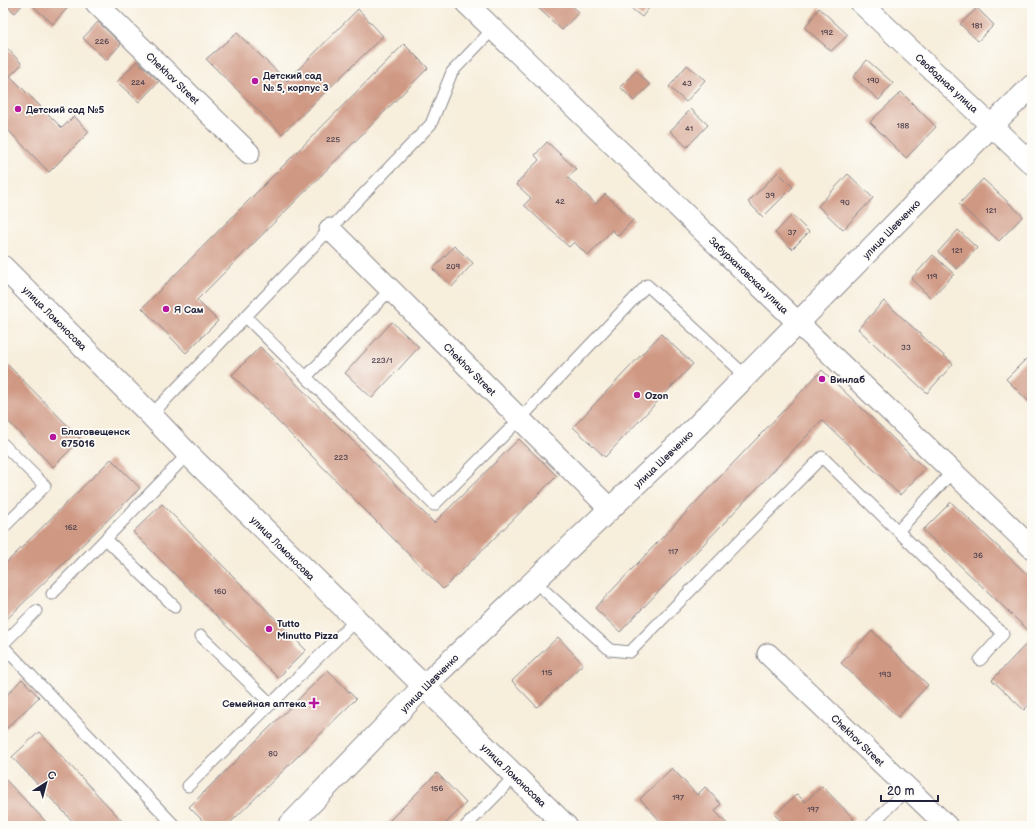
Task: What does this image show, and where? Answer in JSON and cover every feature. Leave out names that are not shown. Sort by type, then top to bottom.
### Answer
[{"type":"street","name":"Chekhov Street","points":[[96,3],[249,153]]},
{"type":"street","name":"Забурхановская улица","points":[[466,3],[1032,548]]},
{"type":"street","name":"Свободная улица","points":[[860,3],[1032,164]]},
{"type":"street","name":"улица Шевченко","points":[[289,826],[424,687],[696,427],[1032,86]]},
{"type":"street","name":"Chekhov Street","points":[[330,229],[610,509]]},
{"type":"street","name":"улица Ломоносова","points":[[3,267],[188,454],[566,826]]},
{"type":"street","name":"Chekhov Street","points":[[768,654],[947,826]]},
{"type":"lane","points":[[151,415],[431,124],[452,72],[493,29]]},
{"type":"lane","points":[[246,316],[434,506],[520,419],[647,285],[746,376]]},
{"type":"lane","points":[[306,377],[390,290]]},
{"type":"lane","points":[[3,444],[45,486],[3,528]]},
{"type":"lane","points":[[52,594],[188,454]]},
{"type":"lane","points":[[534,581],[610,650],[630,652],[822,457],[1003,634],[980,660]]},
{"type":"lane","points":[[898,531],[953,471]]},
{"type":"lane","points":[[106,539],[175,608]]},
{"type":"lane","points":[[36,611],[3,645],[175,826]]},
{"type":"lane","points":[[188,786],[356,620]]},
{"type":"lane","points":[[201,636],[271,704]]},
{"type":"lane","points":[[466,826],[515,776]]},
{"type":"lane","points":[[870,826],[908,788]]},
{"type":"building","points":[[4,3],[24,3],[15,13]]},
{"type":"building","points":[[34,3],[72,3],[53,24],[32,5]]},
{"type":"building","points":[[569,3],[579,12],[562,30],[534,4]]},
{"type":"building","points":[[624,3],[653,3],[642,17]]},
{"type":"building","points":[[819,8],[848,35],[831,51],[805,28]]},
{"type":"building","points":[[977,8],[994,25],[978,41],[960,24]]},
{"type":"building","points":[[358,9],[383,36],[282,134],[206,59],[237,33],[287,81]]},
{"type":"building","points":[[98,22],[121,44],[106,60],[83,38]]},
{"type":"building","points":[[404,44],[428,68],[197,300],[218,321],[186,353],[142,308]]},
{"type":"building","points":[[7,48],[22,64],[10,76],[62,128],[74,116],[89,132],[49,172],[3,125],[3,52]]},
{"type":"building","points":[[867,60],[893,83],[879,100],[853,77]]},
{"type":"building","points":[[137,61],[159,81],[139,102],[117,82]]},
{"type":"building","points":[[687,65],[705,80],[686,102],[669,87]]},
{"type":"building","points":[[636,71],[650,85],[634,101],[620,87]]},
{"type":"building","points":[[901,92],[936,127],[906,158],[870,122]]},
{"type":"building","points":[[691,109],[708,125],[687,147],[670,131]]},
{"type":"building","points":[[547,142],[576,169],[568,178],[596,204],[605,194],[633,220],[618,236],[612,230],[588,256],[574,242],[569,247],[524,205],[531,198],[516,184],[539,160],[535,155]]},
{"type":"building","points":[[778,172],[793,187],[763,217],[748,202]]},
{"type":"building","points":[[848,174],[873,198],[843,230],[818,206]]},
{"type":"building","points":[[983,179],[1023,216],[999,241],[959,204]]},
{"type":"building","points":[[792,215],[809,232],[792,249],[775,233]]},
{"type":"building","points":[[958,230],[977,248],[957,269],[938,252]]},
{"type":"building","points":[[454,246],[473,263],[452,287],[433,269]]},
{"type":"building","points":[[933,255],[954,274],[931,298],[911,279]]},
{"type":"building","points":[[884,301],[953,364],[927,393],[858,329]]},
{"type":"building","points":[[392,322],[419,347],[372,398],[345,373]]},
{"type":"building","points":[[661,334],[693,364],[605,457],[573,427]]},
{"type":"building","points":[[260,347],[434,523],[519,439],[557,476],[443,589],[232,375]]},
{"type":"building","points":[[1032,353],[1032,405],[1006,379]]},
{"type":"building","points":[[3,360],[81,439],[53,467],[3,416]]},
{"type":"building","points":[[822,370],[925,469],[900,495],[822,420],[620,632],[595,608]]},
{"type":"building","points":[[111,459],[140,488],[3,623],[3,566]]},
{"type":"building","points":[[951,502],[1032,579],[1032,634],[923,530]]},
{"type":"building","points":[[162,504],[306,650],[278,678],[133,532]]},
{"type":"building","points":[[872,631],[928,685],[898,717],[841,663]]},
{"type":"building","points":[[558,637],[583,664],[537,707],[512,681]]},
{"type":"building","points":[[1032,638],[1032,701],[1024,710],[992,680]]},
{"type":"building","points":[[328,670],[356,699],[227,826],[208,826],[189,807]]},
{"type":"building","points":[[22,679],[39,697],[3,732],[3,699]]},
{"type":"building","points":[[39,732],[124,823],[120,826],[77,826],[12,757]]},
{"type":"building","points":[[672,768],[697,795],[705,787],[721,804],[715,811],[729,826],[665,826],[640,799]]},
{"type":"building","points":[[437,773],[466,803],[443,826],[384,826]]},
{"type":"building","points":[[3,777],[50,826],[9,826],[3,819]]},
{"type":"building","points":[[822,786],[854,819],[846,826],[780,826],[783,823],[775,815],[797,794],[805,802]]},
{"type":"place","name":"Детский сад № 5, корпус 3","points":[[255,81]]},
{"type":"place","name":"Детский сад №5","points":[[18,109]]},
{"type":"place","name":"Я Сам","points":[[166,309]]},
{"type":"place","name":"Винлаб","points":[[822,379]]},
{"type":"place","name":"Ozon","points":[[637,395]]},
{"type":"place","name":"Благовещенск 675016","points":[[53,437]]},
{"type":"place","name":"Tutto Minutto Pizza","points":[[269,629]]},
{"type":"place","name":"Семейная аптека","points":[[314,703]]}]
